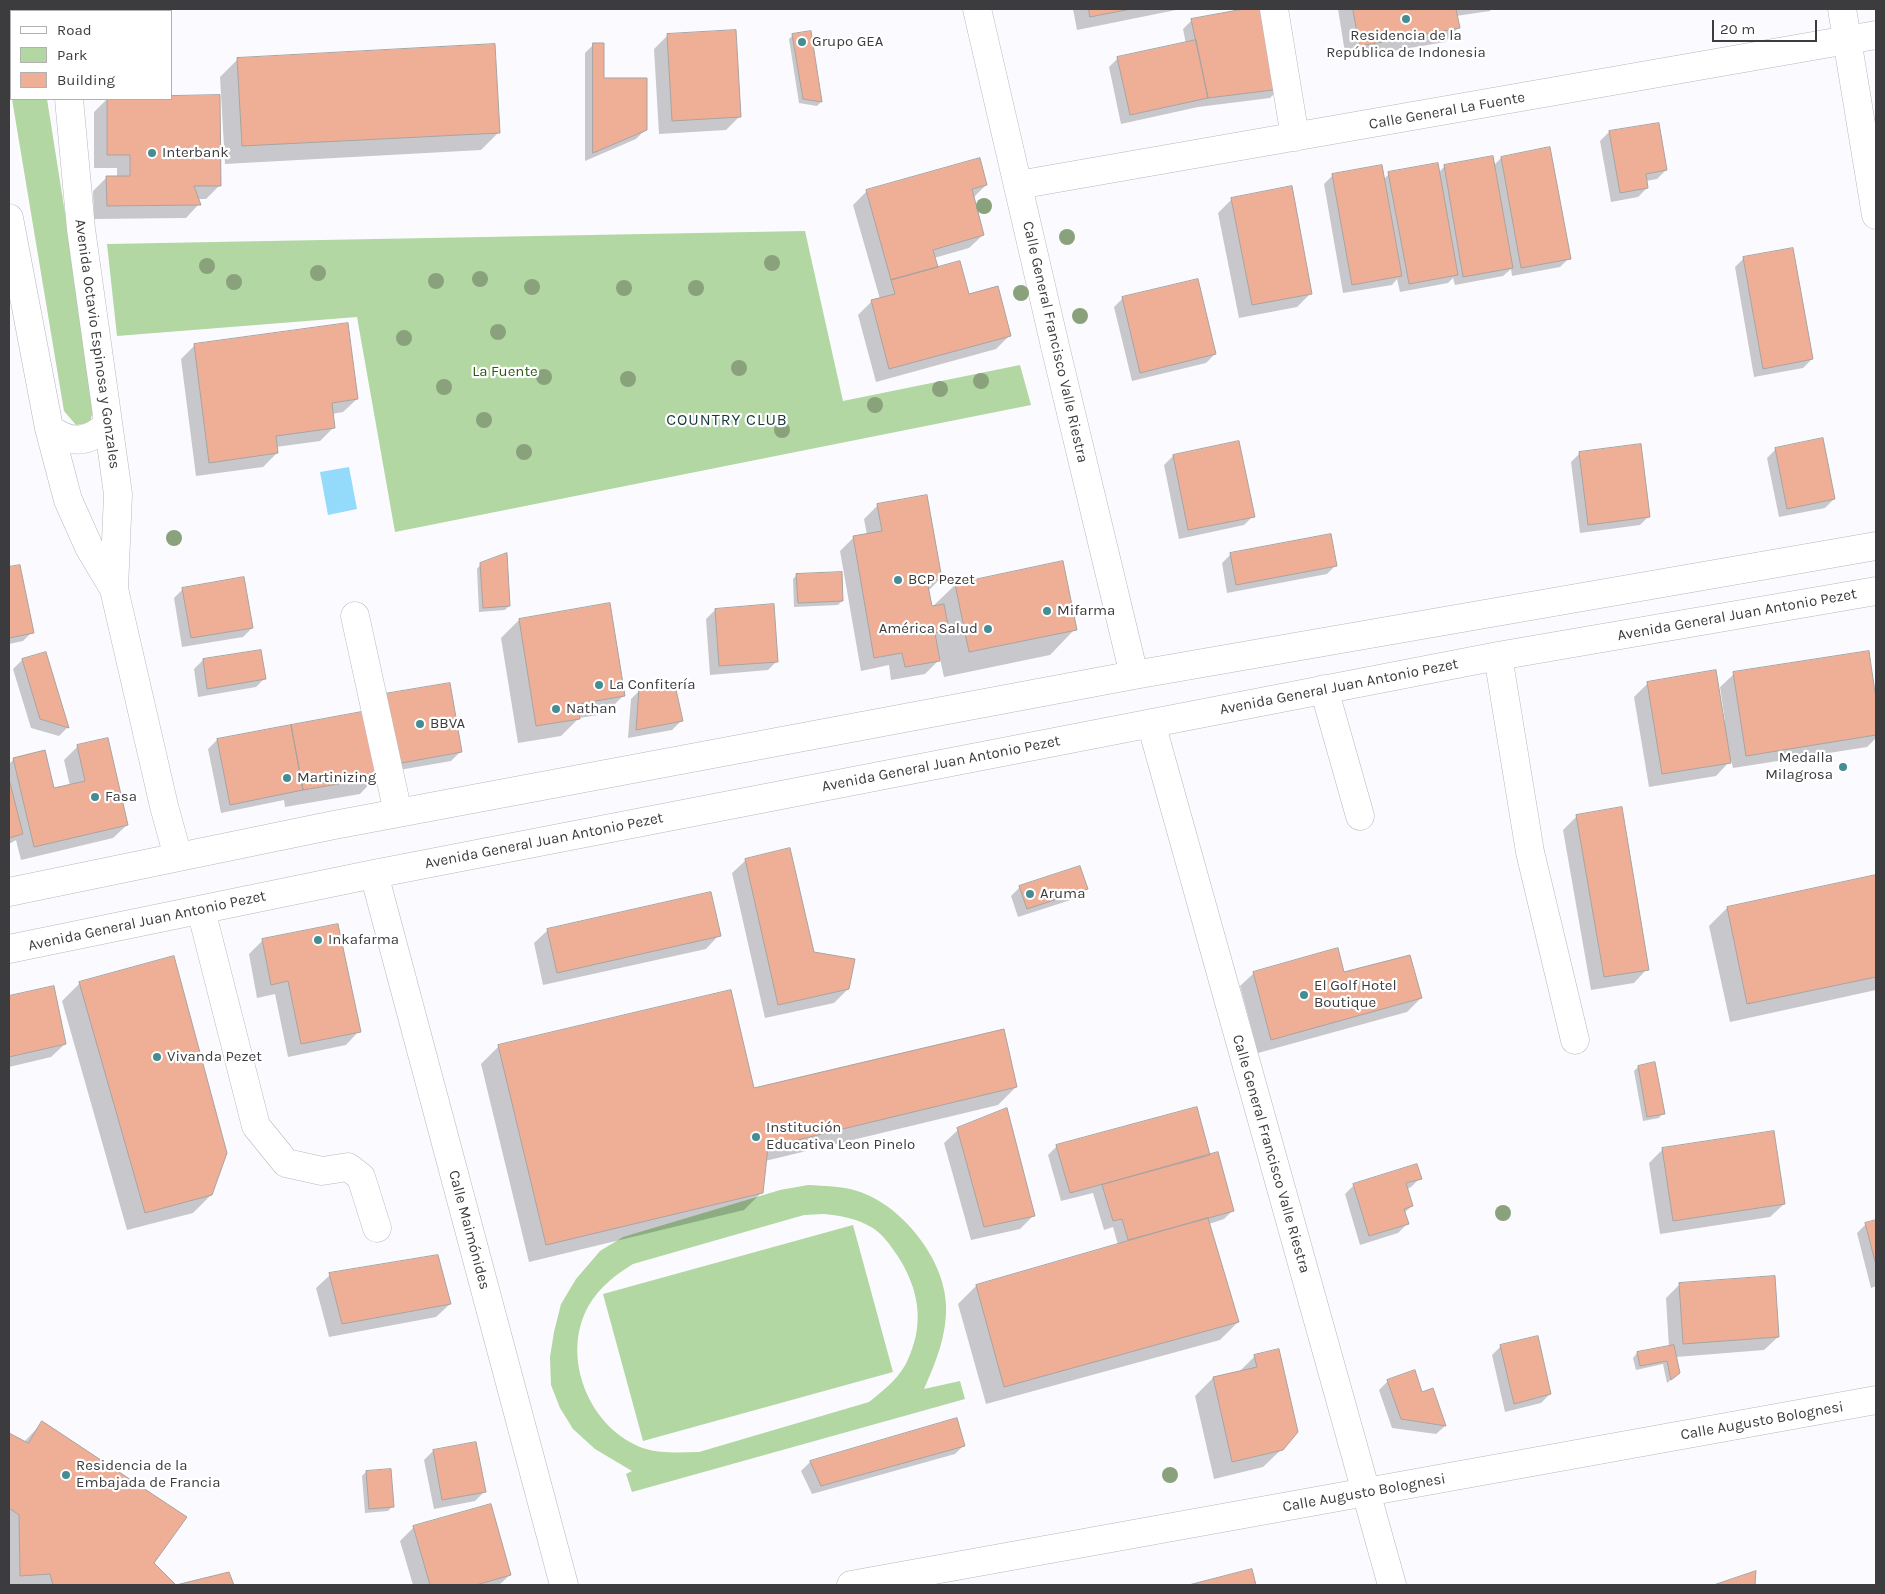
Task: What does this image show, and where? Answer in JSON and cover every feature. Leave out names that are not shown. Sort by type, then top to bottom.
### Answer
[{"type":"street","name":"Calle General Francisco Valle Riestra","points":[[977,9],[1134,675]]},
{"type":"street","points":[[1274,9],[1295,137]]},
{"type":"street","points":[[1842,9],[1876,215]]},
{"type":"street","name":"Calle General La Fuente","points":[[1018,185],[1876,35]]},
{"type":"street","name":"Avenida Octavio Espinosa y Gonzales","points":[[69,100],[81,229],[118,494],[114,588],[164,806],[178,857]]},
{"type":"street","name":"Avenida Octavio Espinosa y Gonzales","points":[[9,218],[50,428],[68,500],[89,547],[114,588]]},
{"type":"street","points":[[50,428],[60,436],[73,440],[87,439],[99,433],[108,424]]},
{"type":"street","points":[[11,889],[398,813],[1134,675],[1876,546]]},
{"type":"street","name":"Avenida General Juan Antonio Pezet","points":[[9,949],[374,874],[1324,689],[1498,656],[1876,591]]},
{"type":"street","points":[[355,616],[398,813]]},
{"type":"street","points":[[1498,656],[1530,852],[1575,1040]]},
{"type":"street","points":[[1324,689],[1360,816]]},
{"type":"street","name":"Calle General Francisco Valle Riestra","points":[[1151,723],[1392,1585]]},
{"type":"street","name":"Calle Maimónides","points":[[374,874],[564,1585]]},
{"type":"street","points":[[201,910],[256,1126],[286,1163],[322,1171],[348,1168],[361,1177],[377,1228]]},
{"type":"street","name":"Calle Augusto Bolognesi","points":[[851,1585],[965,1575],[1366,1493],[1876,1400]]},
{"type":"green space","points":[[12,100],[47,100],[95,403],[90,423],[76,425],[64,411]]},
{"type":"green space","name":"La Fuente","points":[[805,231],[843,401],[1020,365],[1031,405],[395,532],[357,317],[117,336],[107,244]]},
{"type":"green space","points":[[808,1185],[839,1187],[857,1191],[889,1208],[918,1236],[938,1270],[944,1287],[946,1305],[943,1338],[924,1389],[960,1381],[965,1399],[632,1492],[626,1474],[632,1471],[595,1449],[573,1429],[560,1408],[551,1385],[550,1357],[561,1304],[576,1279],[600,1251],[623,1237],[780,1190]],"holes":[[[824,1214],[860,1221],[879,1233],[897,1255],[910,1279],[917,1304],[918,1317],[914,1344],[906,1364],[886,1387],[869,1402],[699,1452],[652,1451],[626,1440],[609,1426],[595,1409],[585,1390],[579,1369],[577,1347],[581,1325],[589,1305],[608,1282],[633,1264],[804,1215]]]},
{"type":"green space","points":[[853,1225],[893,1372],[643,1441],[603,1294]]},
{"type":"water","points":[[349,467],[357,509],[328,515],[320,472]]},
{"type":"building","points":[[1089,9],[1131,9],[1090,17]]},
{"type":"building","points":[[1244,9],[1265,9],[1281,89],[1208,98],[1191,19]]},
{"type":"building","name":"Residencia de la República de Indonesia","points":[[1353,9],[1456,9],[1460,28],[1360,46]]},
{"type":"building","points":[[736,30],[741,117],[672,121],[667,34]]},
{"type":"building","points":[[811,31],[822,102],[803,99],[792,34]]},
{"type":"building","points":[[1196,40],[1208,98],[1130,115],[1117,57]]},
{"type":"building","points":[[593,43],[604,43],[604,78],[647,78],[647,130],[593,153]]},
{"type":"building","points":[[495,44],[500,133],[242,146],[237,58]]},
{"type":"building","points":[[220,95],[221,186],[194,186],[201,205],[107,206],[106,176],[130,176],[130,155],[107,155],[107,100],[172,100],[172,96]]},
{"type":"building","points":[[1659,123],[1667,170],[1646,174],[1648,188],[1620,193],[1609,131]]},
{"type":"building","points":[[1550,147],[1571,259],[1521,268],[1501,157]]},
{"type":"building","points":[[1493,156],[1513,268],[1463,277],[1444,165]]},
{"type":"building","points":[[980,158],[987,185],[972,189],[984,235],[933,250],[938,267],[891,280],[866,190]]},
{"type":"building","points":[[1438,163],[1458,275],[1409,284],[1388,172]]},
{"type":"building","points":[[1382,165],[1402,276],[1352,285],[1332,174]]},
{"type":"building","points":[[1292,186],[1312,294],[1252,305],[1231,198]]},
{"type":"building","points":[[1793,248],[1813,359],[1763,369],[1743,257]]},
{"type":"building","points":[[960,261],[969,294],[998,286],[1011,336],[889,369],[871,300],[895,294],[891,280]]},
{"type":"building","points":[[1198,279],[1216,354],[1140,373],[1122,297]]},
{"type":"building","points":[[348,323],[358,399],[332,403],[335,428],[276,436],[278,453],[209,463],[194,344]]},
{"type":"building","points":[[1823,438],[1835,499],[1787,509],[1775,448]]},
{"type":"building","points":[[1239,441],[1255,517],[1188,530],[1173,455]]},
{"type":"building","points":[[1641,444],[1650,517],[1588,525],[1579,452]]},
{"type":"building","name":"BCP Pezet","points":[[927,495],[942,579],[927,581],[932,606],[944,604],[949,630],[935,633],[940,661],[905,667],[902,653],[874,658],[853,536],[882,531],[877,504]]},
{"type":"building","points":[[1331,534],[1337,566],[1236,585],[1230,553]]},
{"type":"building","points":[[507,553],[510,606],[483,608],[480,563]]},
{"type":"building","points":[[1063,561],[1077,630],[969,652],[955,584]]},
{"type":"building","points":[[20,565],[34,633],[9,638],[9,567]]},
{"type":"building","points":[[842,572],[843,601],[798,603],[796,574]]},
{"type":"building","points":[[244,577],[253,628],[191,638],[182,588]]},
{"type":"building","points":[[610,603],[625,696],[578,704],[580,719],[536,726],[519,619]]},
{"type":"building","points":[[774,604],[778,662],[719,666],[715,609]]},
{"type":"building","points":[[261,650],[266,679],[207,689],[203,659]]},
{"type":"building","points":[[1869,651],[1876,699],[1876,735],[1746,756],[1733,672]]},
{"type":"building","points":[[46,652],[69,728],[40,719],[22,659]]},
{"type":"building","points":[[1716,670],[1731,763],[1662,774],[1647,682]]},
{"type":"building","name":"BBVA","points":[[450,683],[462,752],[391,765],[378,695]]},
{"type":"building","points":[[675,685],[683,721],[636,730],[639,688]]},
{"type":"building","points":[[367,711],[379,777],[303,790],[291,725]]},
{"type":"building","points":[[291,725],[303,790],[230,805],[217,739]]},
{"type":"building","points":[[108,738],[128,825],[34,847],[13,758],[45,750],[54,788],[85,781],[77,745]]},
{"type":"building","points":[[9,779],[23,834],[9,838]]},
{"type":"building","points":[[1622,807],[1649,970],[1604,977],[1576,815]]},
{"type":"building","points":[[790,848],[814,952],[855,959],[849,989],[778,1005],[745,859]]},
{"type":"building","points":[[1080,866],[1088,889],[1027,909],[1019,886]]},
{"type":"building","points":[[1876,875],[1876,977],[1747,1004],[1727,907]]},
{"type":"building","points":[[711,892],[721,936],[557,973],[547,929]]},
{"type":"building","points":[[338,924],[361,1032],[301,1044],[288,981],[271,985],[262,939]]},
{"type":"building","points":[[1338,948],[1344,972],[1410,955],[1422,998],[1271,1040],[1253,972]]},
{"type":"building","points":[[174,956],[227,1153],[212,1195],[145,1213],[79,982]]},
{"type":"building","points":[[54,986],[66,1044],[9,1057],[9,996]]},
{"type":"building","points":[[731,990],[754,1088],[1004,1029],[1017,1087],[768,1147],[763,1193],[546,1245],[498,1045]]},
{"type":"building","points":[[1655,1062],[1665,1114],[1647,1117],[1638,1066]]},
{"type":"building","points":[[1197,1107],[1210,1155],[1070,1193],[1056,1145]]},
{"type":"building","points":[[1007,1108],[1035,1216],[984,1227],[957,1128]]},
{"type":"building","points":[[1774,1131],[1785,1204],[1673,1221],[1662,1148]]},
{"type":"building","points":[[1218,1152],[1234,1211],[1128,1240],[1122,1219],[1113,1221],[1102,1185]]},
{"type":"building","points":[[1417,1164],[1422,1179],[1406,1183],[1413,1206],[1404,1209],[1409,1224],[1369,1236],[1353,1184]]},
{"type":"building","points":[[1208,1218],[1239,1322],[1004,1387],[976,1285]]},
{"type":"building","points":[[1876,1220],[1876,1265],[1865,1223]]},
{"type":"building","points":[[438,1255],[451,1304],[342,1324],[329,1273]]},
{"type":"building","points":[[1775,1276],[1779,1337],[1683,1344],[1679,1283]]},
{"type":"building","points":[[1538,1336],[1551,1394],[1514,1404],[1500,1345]]},
{"type":"building","points":[[1674,1345],[1680,1373],[1671,1380],[1667,1361],[1640,1366],[1637,1352]]},
{"type":"building","points":[[1279,1349],[1298,1432],[1283,1450],[1232,1462],[1213,1377],[1257,1367],[1254,1355]]},
{"type":"building","points":[[1415,1370],[1422,1392],[1433,1388],[1446,1426],[1401,1419],[1387,1380]]},
{"type":"building","points":[[957,1418],[965,1446],[821,1486],[810,1461]]},
{"type":"building","name":"Residencia de la Embajada de Francia","points":[[42,1421],[187,1517],[154,1563],[176,1585],[53,1585],[50,1574],[20,1576],[19,1515],[9,1508],[9,1433],[28,1443]]},
{"type":"building","points":[[476,1442],[486,1492],[442,1500],[433,1450]]},
{"type":"building","points":[[391,1469],[394,1507],[369,1509],[366,1471]]},
{"type":"building","points":[[491,1504],[511,1575],[476,1585],[430,1585],[413,1526]]},
{"type":"building","points":[[1252,1569],[1256,1585],[1189,1585]]},
{"type":"building","points":[[1756,1571],[1755,1585],[1714,1585]]},
{"type":"building","points":[[229,1572],[234,1585],[176,1585]]},
{"type":"place","name":"Residencia de la República de Indonesia","points":[[1406,19]]},
{"type":"place","name":"Grupo GEA","points":[[802,42]]},
{"type":"place","name":"Interbank","points":[[152,153]]},
{"type":"place","name":"BCP Pezet","points":[[898,580]]},
{"type":"place","name":"Mifarma","points":[[1047,611]]},
{"type":"place","name":"América Salud","points":[[988,629]]},
{"type":"place","name":"La Confitería","points":[[599,685]]},
{"type":"place","name":"Nathan","points":[[556,709]]},
{"type":"place","name":"BBVA","points":[[420,724]]},
{"type":"place","name":"Medalla Milagrosa","points":[[1843,767]]},
{"type":"place","name":"Martinizing","points":[[287,778]]},
{"type":"place","name":"Fasa","points":[[95,797]]},
{"type":"place","name":"Aruma","points":[[1030,894]]},
{"type":"place","name":"Inkafarma","points":[[318,940]]},
{"type":"place","name":"El Golf Hotel Boutique","points":[[1304,995]]},
{"type":"place","name":"Vivanda Pezet","points":[[157,1057]]},
{"type":"place","name":"Institución Educativa Leon Pinelo","points":[[756,1137]]},
{"type":"place","name":"Residencia de la Embajada de Francia","points":[[66,1475]]},
{"type":"district","name":"COUNTRY CLUB","points":[[727,420]]}]
